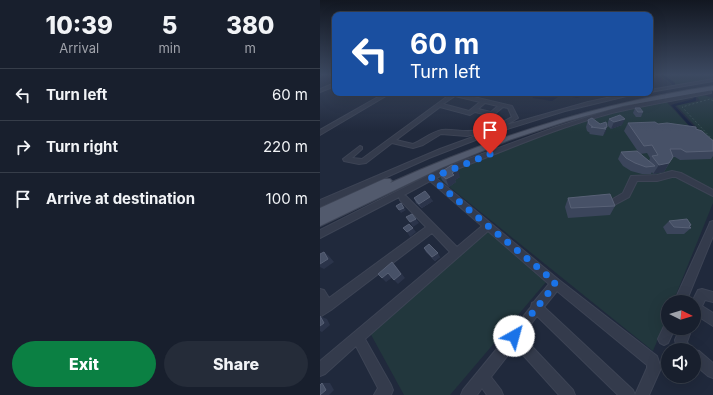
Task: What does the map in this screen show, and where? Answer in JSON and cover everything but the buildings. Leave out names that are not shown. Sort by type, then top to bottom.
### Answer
[{"type":"main road","points":[[653,95],[668,93]]},
{"type":"main road","points":[[320,221],[420,174],[461,160],[512,137],[595,110],[682,93]]},
{"type":"main road","points":[[320,213],[416,168],[475,144],[593,107],[648,96]]},
{"type":"street","points":[[320,234],[431,178],[461,160],[558,128],[592,120],[610,112],[689,93]]},
{"type":"street","points":[[320,133],[384,96]]},
{"type":"street","points":[[360,148],[346,159],[359,162],[364,161],[452,96]]},
{"type":"street","points":[[320,204],[443,150],[501,127],[516,118],[510,108],[502,105],[464,96],[459,100]]},
{"type":"street","points":[[392,141],[413,146],[438,133],[446,132],[469,135],[624,96]]},
{"type":"street","points":[[439,105],[468,113],[484,101]]},
{"type":"street","points":[[449,108],[454,104]]},
{"type":"street","points":[[474,110],[492,114],[502,105]]},
{"type":"street","points":[[614,202],[626,195],[634,178],[657,178],[672,174],[678,175],[713,193]]},
{"type":"street","points":[[431,178],[555,283],[652,361],[654,368],[642,395]]},
{"type":"street","points":[[403,198],[457,253]]},
{"type":"street","points":[[683,295],[713,225]]},
{"type":"street","points":[[320,369],[488,226]]},
{"type":"street","points":[[320,294],[323,309],[432,228]]},
{"type":"street","points":[[468,395],[555,283]]},
{"type":"street","points":[[701,296],[702,294],[713,297]]},
{"type":"street","points":[[536,307],[628,395]]},
{"type":"street","points":[[701,313],[713,320]]},
{"type":"street","points":[[514,336],[568,395]]},
{"type":"street","points":[[358,338],[385,393]]},
{"type":"street","points":[[701,362],[713,371]]},
{"type":"street","points":[[482,377],[496,395]]},
{"type":"path","points":[[710,93],[710,99]]},
{"type":"path","points":[[713,100],[710,99],[682,107],[713,140]]},
{"type":"green space","points":[[704,95],[713,98],[713,145],[676,105],[700,101],[697,97]]},
{"type":"green space","points":[[666,101],[713,152],[713,203],[676,295],[661,295],[661,331],[653,351],[437,177],[550,133],[636,107]]},
{"type":"green space","points":[[488,231],[546,282],[450,395],[404,395],[369,331]]},
{"type":"water","points":[[532,96],[560,96],[552,101],[533,98]]},
{"type":"water","points":[[566,96],[584,96],[577,98]]},
{"type":"waterway","points":[[695,98],[695,100],[673,105],[695,130]]},
{"type":"route","points":[[490,154],[444,171],[431,178],[554,280],[554,286],[514,336]]}]
